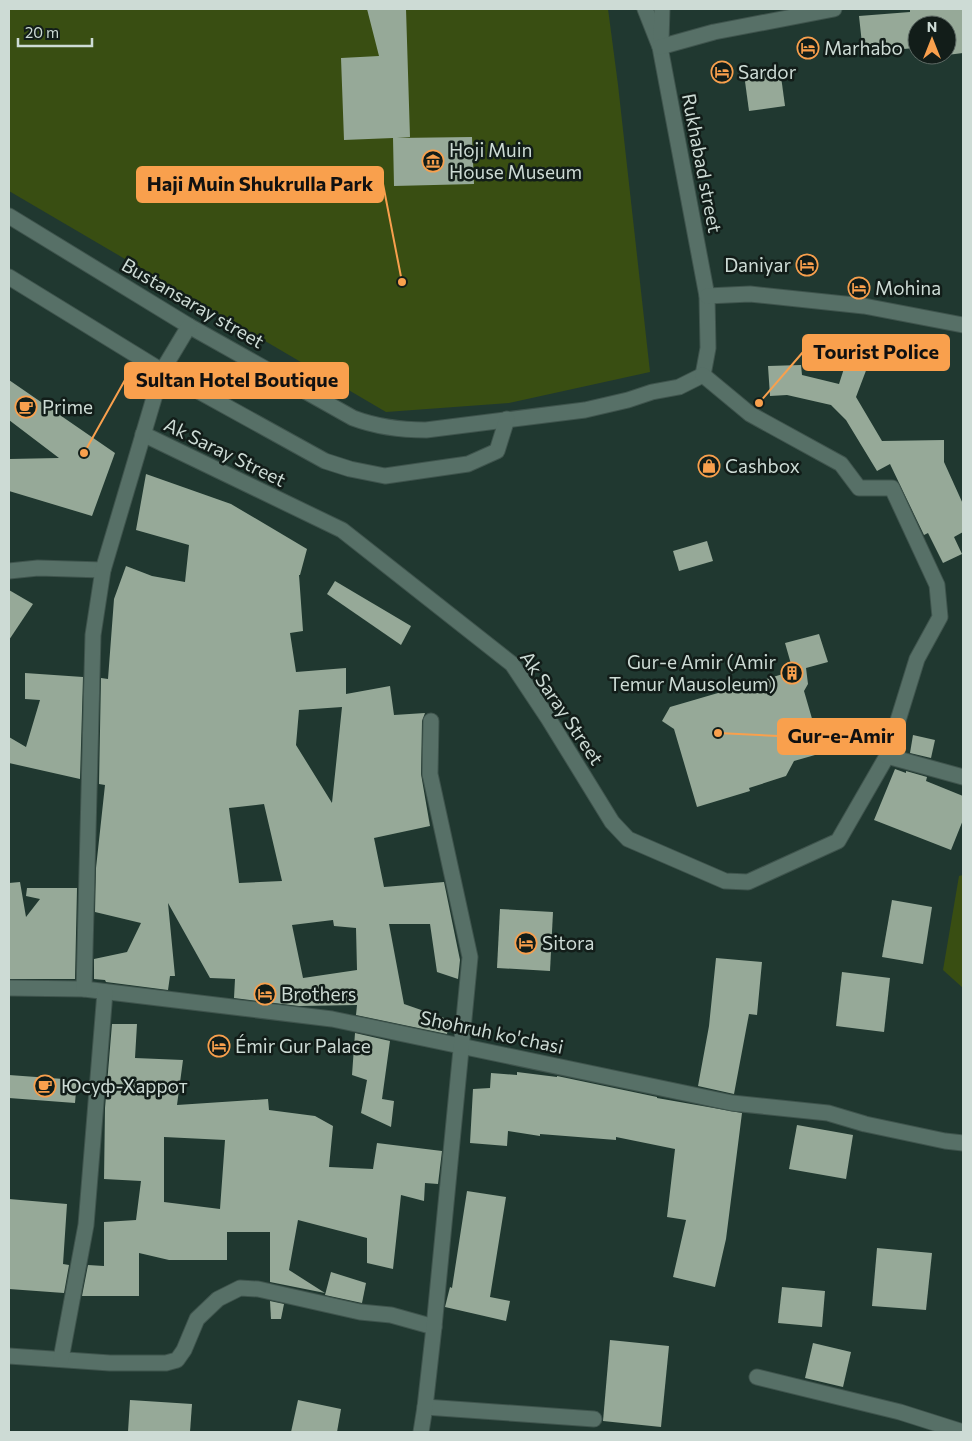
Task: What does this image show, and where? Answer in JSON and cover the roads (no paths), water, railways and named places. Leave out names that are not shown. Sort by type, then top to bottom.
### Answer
[{"type":"street","name":"Rukhabad street","points":[[645,9],[660,47],[707,296],[708,348],[703,375]]},
{"type":"street","name":"Rukhabad street","points":[[660,47],[662,9]]},
{"type":"street","points":[[660,47],[714,32],[834,9]]},
{"type":"street","name":"Bustansaray street","points":[[9,216],[189,326],[353,418],[368,424],[405,430],[426,430],[585,410],[652,392],[679,387],[703,375]]},
{"type":"street","points":[[9,277],[162,371],[325,461],[350,469],[385,476],[468,464],[497,451],[507,420]]},
{"type":"street","points":[[707,296],[750,294],[864,306],[963,325]]},
{"type":"street","points":[[84,989],[93,635],[103,570],[162,371],[189,326]]},
{"type":"street","name":"Ak Saray Street","points":[[143,434],[342,530],[512,664],[548,718],[612,822],[628,838],[725,881],[748,882],[838,841],[887,756],[917,659],[940,617],[937,585],[892,488],[858,488],[841,464],[750,414],[703,375]]},
{"type":"street","points":[[9,571],[38,568],[103,570]]},
{"type":"street","points":[[420,1432],[425,1407],[434,1327],[470,957],[430,774],[431,721]]},
{"type":"street","points":[[887,756],[963,777]]},
{"type":"street","name":"Shohruh ko'chasi","points":[[9,988],[84,989],[332,1019],[732,1103],[828,1113],[874,1126],[963,1143]]},
{"type":"street","points":[[61,1359],[86,1225],[105,992]]},
{"type":"street","points":[[9,1356],[110,1363],[166,1363],[177,1360],[184,1350],[197,1319],[218,1299],[240,1288],[258,1289],[360,1312],[391,1315],[434,1327]]},
{"type":"street","points":[[757,1377],[900,1412],[963,1432]]},
{"type":"street","points":[[425,1407],[594,1419]]},
{"type":"place","name":"Marhabo","points":[[808,48]]},
{"type":"place","name":"Sardor","points":[[722,72]]},
{"type":"place","name":"Hoji Muin House Museum","points":[[433,161]]},
{"type":"place","name":"Daniyar","points":[[807,265]]},
{"type":"place","name":"Haji Muin Shukrulla Park","points":[[402,282]]},
{"type":"place","name":"Mohina","points":[[859,288]]},
{"type":"place","name":"Tourist Police","points":[[759,403]]},
{"type":"place","name":"Prime","points":[[26,407]]},
{"type":"place","name":"Sultan Hotel Boutique","points":[[84,453]]},
{"type":"place","name":"Cashbox","points":[[709,466]]},
{"type":"place","name":"Gur-e Amir (Amir Temur Mausoleum)","points":[[792,673]]},
{"type":"place","name":"Gur-e-Amir","points":[[718,733]]},
{"type":"place","name":"Sitora","points":[[526,943]]},
{"type":"place","name":"Brothers","points":[[265,994]]},
{"type":"place","name":"Émir Gur Palace","points":[[219,1046]]},
{"type":"place","name":"Юсуф-Харрот","points":[[45,1086]]}]
